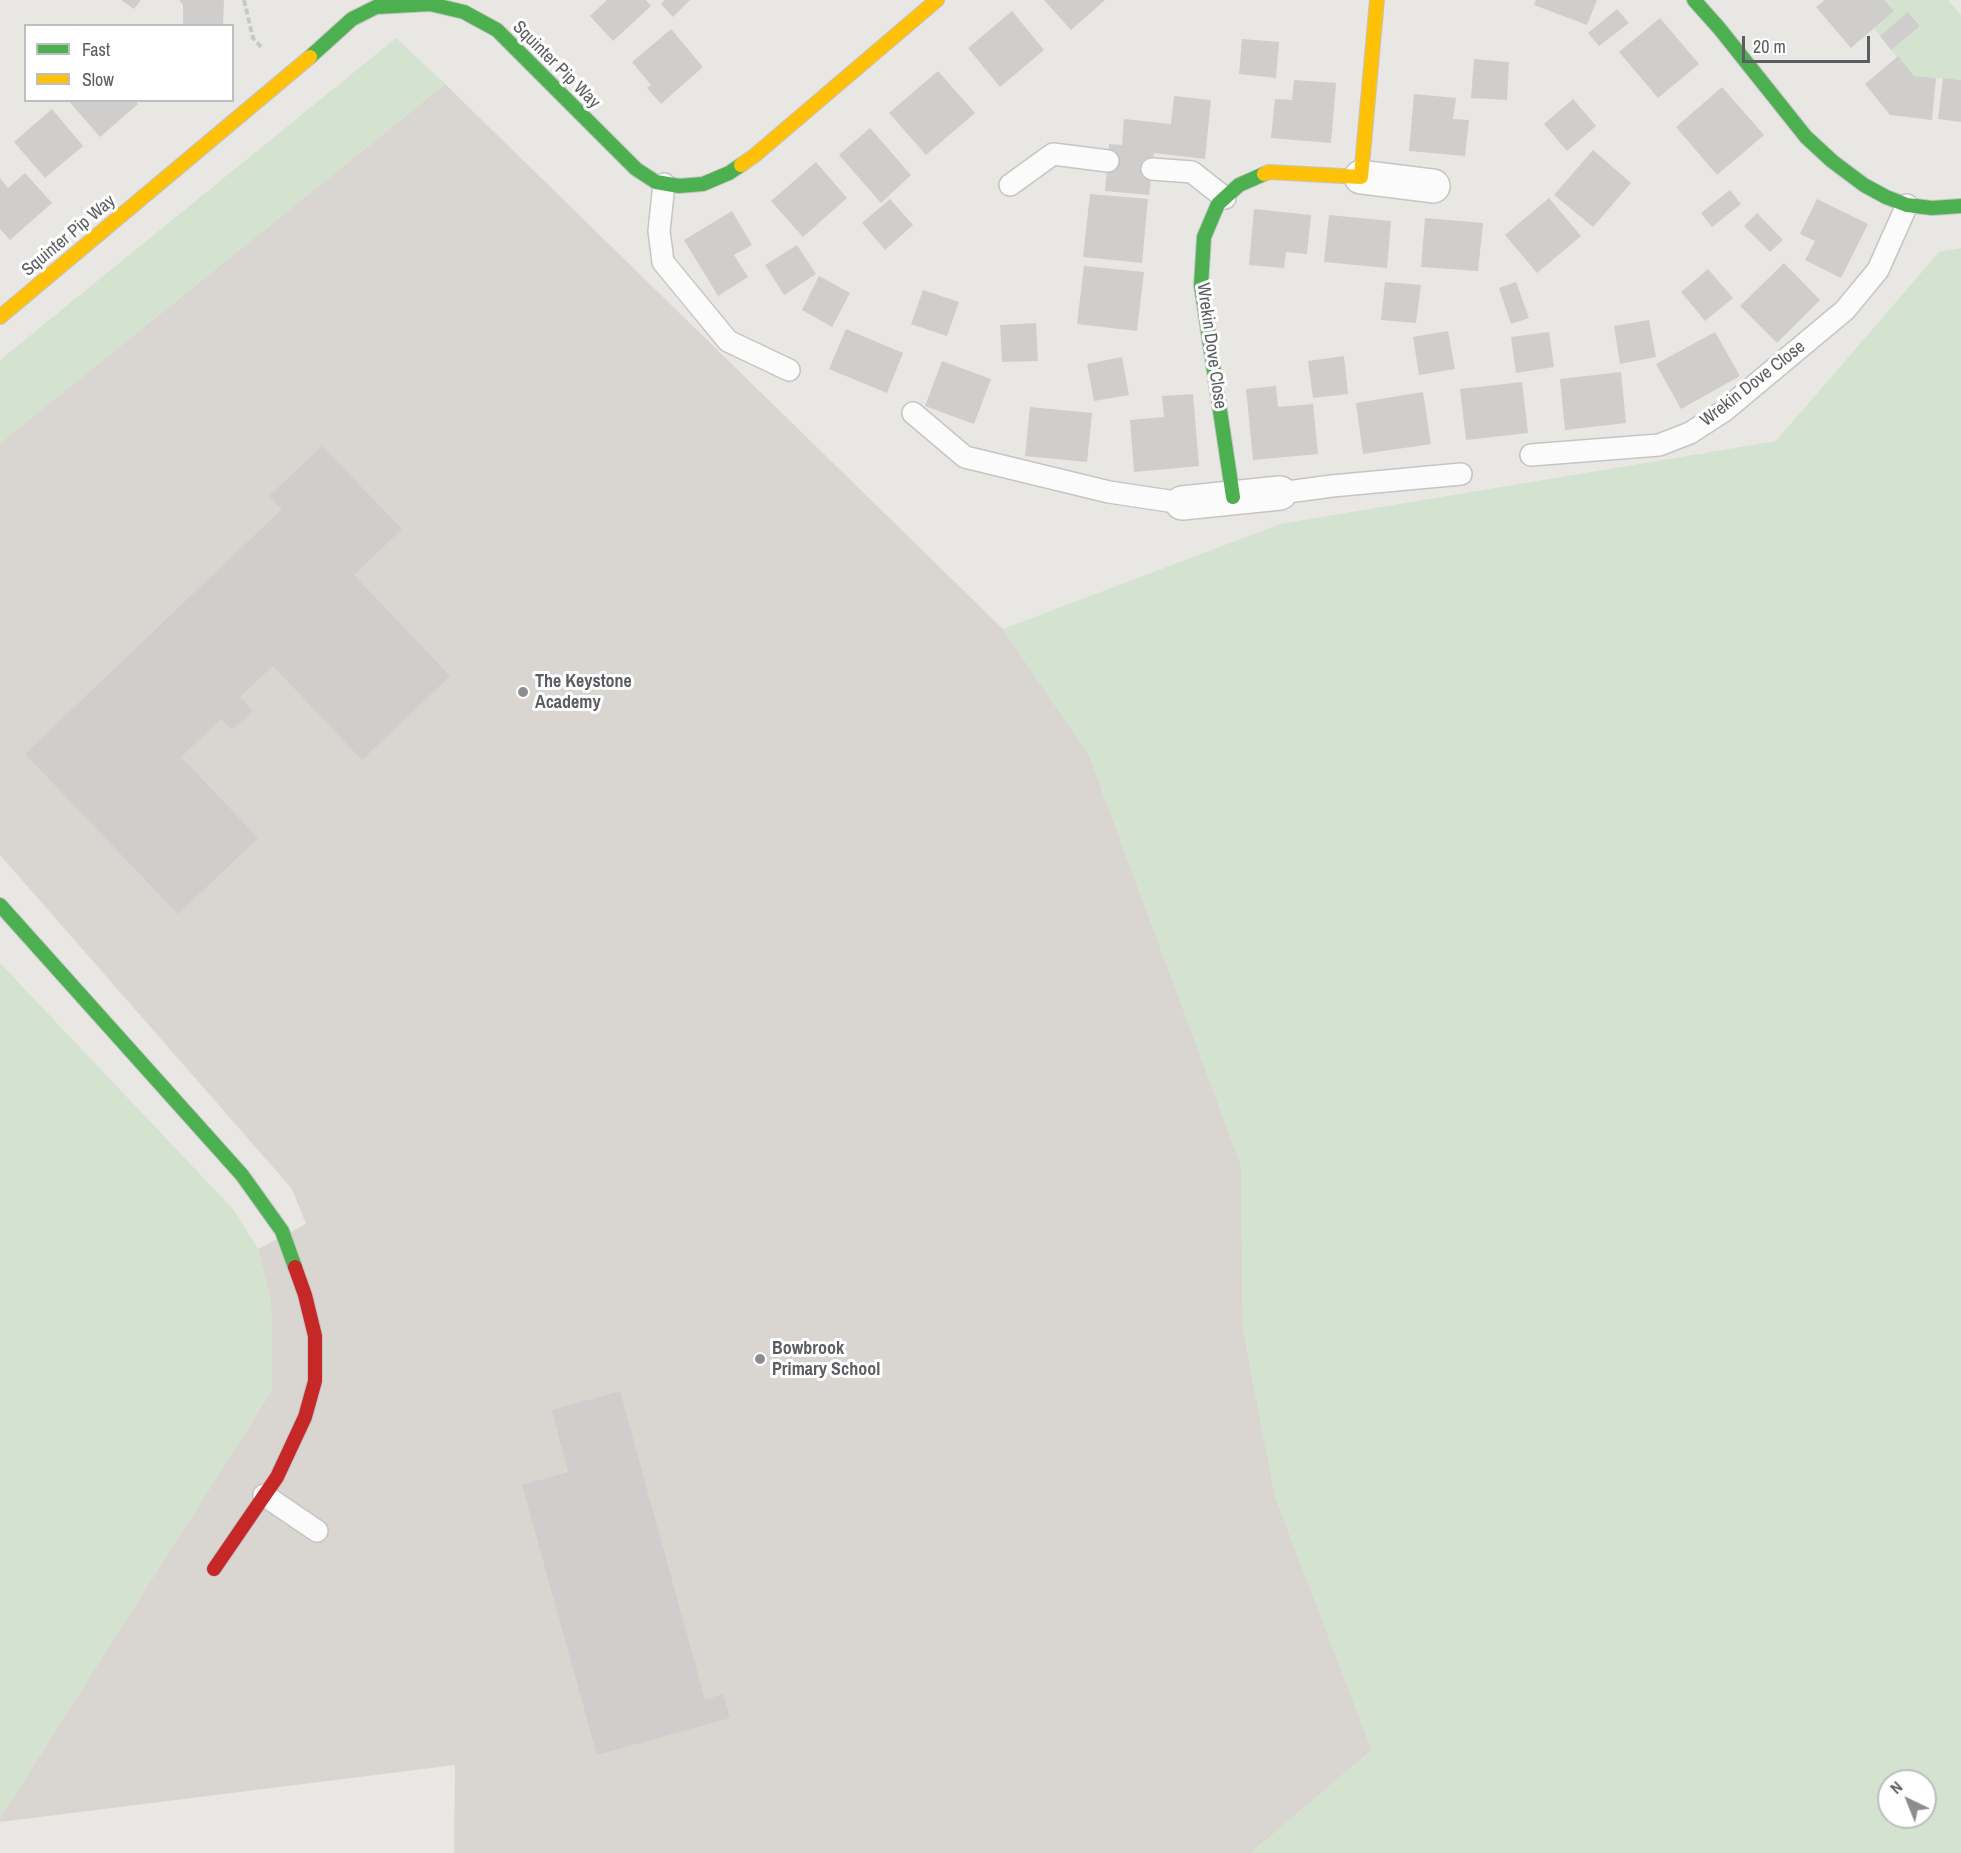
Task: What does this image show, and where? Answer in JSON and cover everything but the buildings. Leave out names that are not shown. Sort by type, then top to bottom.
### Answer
[{"type":"street","name":"Squinter Pip Way","points":[[0,317],[278,85],[352,20],[376,7],[398,3],[430,4],[464,12],[497,30],[636,169],[656,182],[679,186],[703,184],[729,173],[754,156],[937,0]]},
{"type":"street","points":[[1377,0],[1361,177],[1433,186]]},
{"type":"street","points":[[1694,0],[1806,136],[1832,161],[1864,185],[1907,205],[1932,208],[1961,206]]},
{"type":"street","name":"Wrekin Dove Close","points":[[1233,497],[1201,285],[1204,237],[1218,204],[1239,185],[1269,172],[1361,177]]},
{"type":"street","points":[[1182,503],[1280,493]]},
{"type":"street","points":[[0,905],[242,1175],[282,1231],[305,1295],[315,1336],[315,1381],[305,1417],[277,1477],[214,1569]]},
{"type":"lane","points":[[1010,185],[1053,154],[1108,161]]},
{"type":"lane","points":[[1152,169],[1192,172],[1225,198]]},
{"type":"lane","points":[[664,183],[659,231],[663,262],[728,341],[789,370]]},
{"type":"lane","name":"Wrekin Dove Close","points":[[1531,454],[1659,445],[1690,433],[1724,411],[1845,310],[1878,270],[1907,205]]},
{"type":"lane","points":[[913,413],[965,457],[1109,492],[1182,503]]},
{"type":"lane","points":[[1280,493],[1461,474]]},
{"type":"lane","points":[[264,1495],[317,1531]]},
{"type":"path","points":[[244,0],[253,38],[269,56]]},
{"type":"shaded area","points":[[445,84],[1003,629],[1089,755],[1241,1165],[1243,1328],[1275,1496],[1372,1750],[1251,1853],[454,1853],[455,1765],[0,1822],[0,1818],[272,1390],[271,1300],[258,1249],[306,1224],[292,1189],[0,855],[0,443]]},
{"type":"green space","points":[[1884,0],[1948,0],[1961,15],[1961,80],[1914,76],[1891,50],[1920,26],[1909,12],[1880,36],[1874,28],[1894,11]]},
{"type":"green space","points":[[396,38],[445,84],[0,443],[0,360]]},
{"type":"green space","points":[[1961,248],[1961,1853],[1251,1853],[1372,1750],[1275,1496],[1243,1328],[1241,1165],[1089,755],[1003,629],[1280,524],[1776,441],[1939,252]]},
{"type":"green space","points":[[0,963],[233,1209],[258,1249],[271,1300],[272,1390],[0,1818]]},
{"type":"traffic: fast","points":[[1694,0],[1806,137],[1832,161],[1864,185],[1907,205],[1932,208],[1961,206]]},
{"type":"traffic: fast","points":[[310,57],[352,19],[376,7],[430,4],[464,12],[497,30],[636,169],[656,182],[679,186],[703,184],[741,165]]},
{"type":"traffic: fast","points":[[1233,497],[1201,285],[1204,237],[1218,204],[1239,185],[1264,174]]},
{"type":"traffic: fast","points":[[0,905],[242,1175],[282,1231],[295,1267]]},
{"type":"traffic: slow","points":[[741,165],[937,0]]},
{"type":"traffic: slow","points":[[1264,174],[1269,172],[1361,177],[1377,0]]},
{"type":"traffic: slow","points":[[0,317],[310,57]]},
{"type":"traffic: jam","points":[[214,1569],[277,1477],[305,1417],[315,1381],[315,1336],[305,1295],[295,1267]]},
{"type":"place","name":"The Keystone Academy","points":[[523,692]]},
{"type":"place","name":"Bowbrook Primary School","points":[[760,1359]]}]
